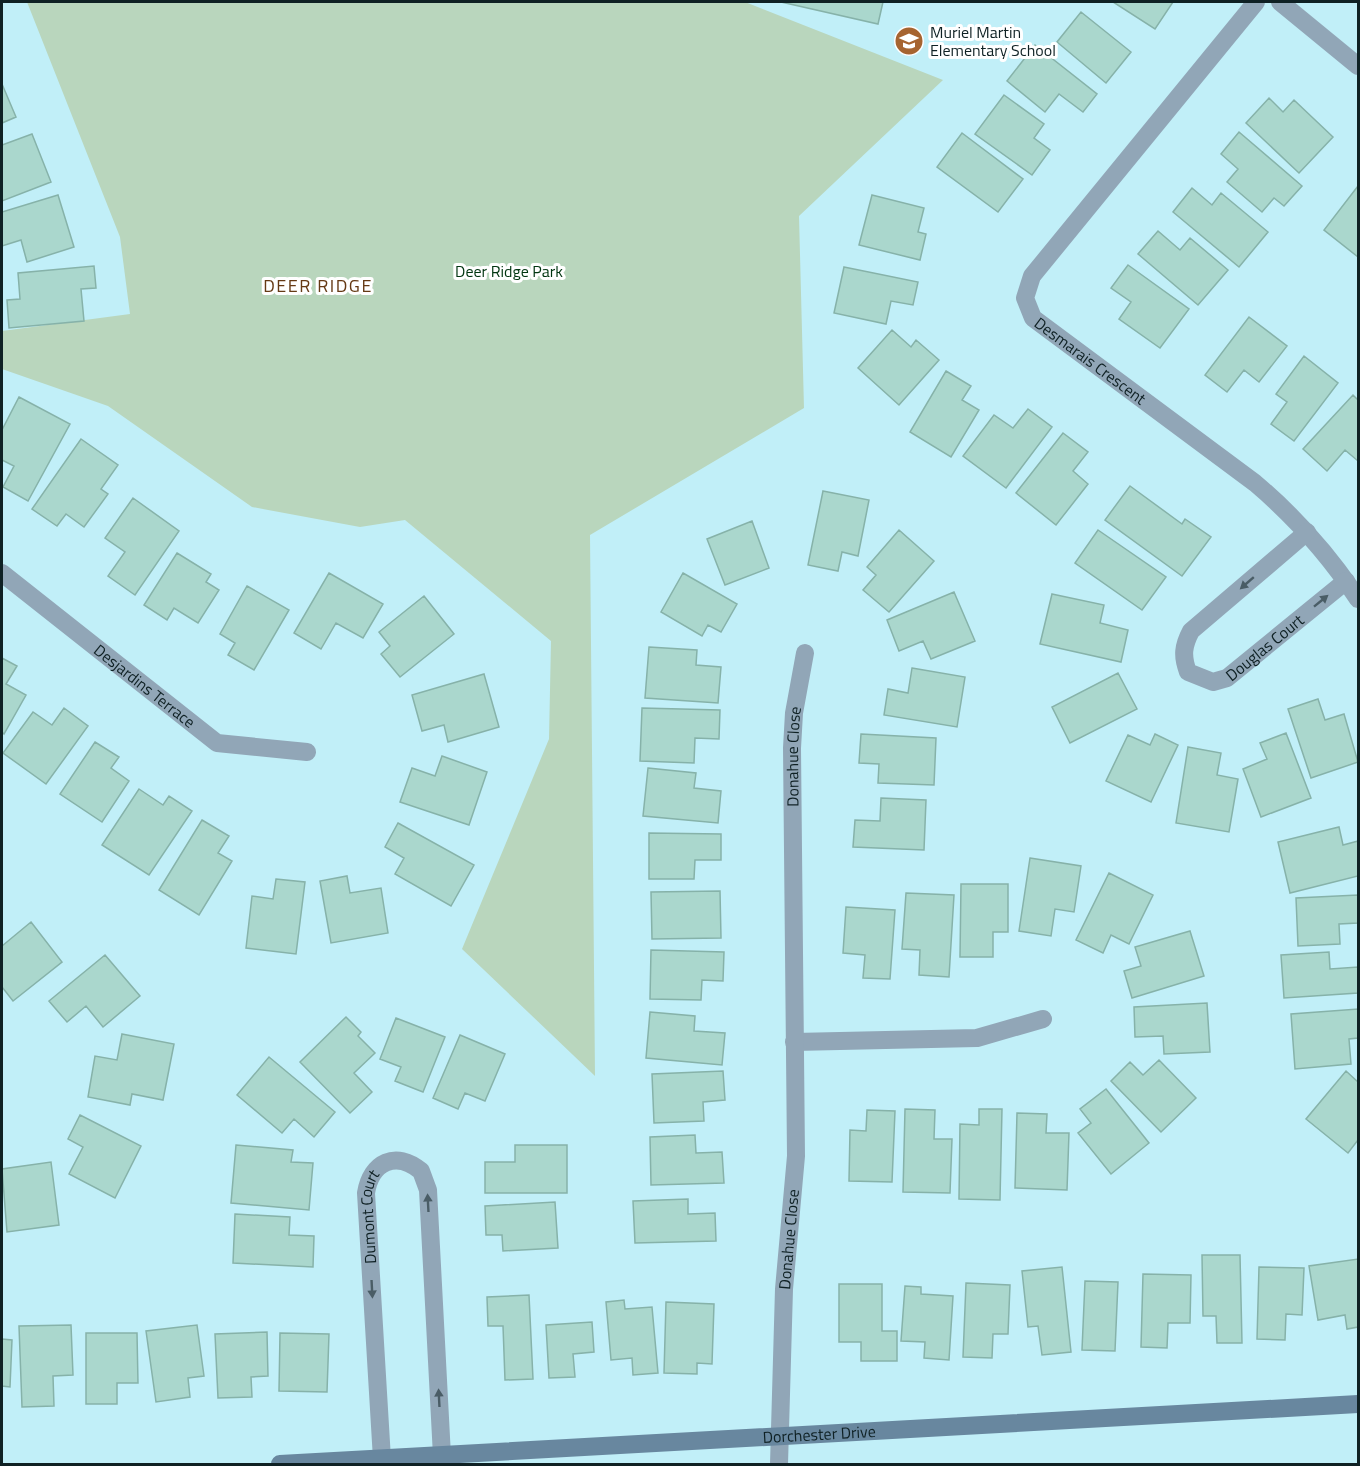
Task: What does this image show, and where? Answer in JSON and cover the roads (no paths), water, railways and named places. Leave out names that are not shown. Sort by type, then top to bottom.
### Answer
[{"type":"street","name":"Desmarais Crescent","points":[[1256,2],[1032,276],[1025,298],[1033,318],[1255,483],[1307,532],[1359,599]]},
{"type":"street","points":[[1280,2],[1359,66]]},
{"type":"street","name":"Douglas Court","points":[[1307,532],[1191,631],[1184,643],[1188,672],[1213,682],[1227,678],[1347,581]]},
{"type":"street","name":"Desjardins Terrace","points":[[2,573],[217,743],[306,752]]},
{"type":"street","name":"Donahue Close","points":[[779,1464],[784,1277],[796,1156],[792,748],[794,712],[805,653]]},
{"type":"street","points":[[794,1042],[977,1038],[1043,1019]]},
{"type":"street","name":"Dumont Court","points":[[382,1460],[366,1193],[368,1179],[375,1169],[393,1160],[404,1160],[421,1170],[428,1190],[442,1456]]},
{"type":"street","name":"Dorchester Drive","points":[[280,1464],[413,1461],[442,1456],[1359,1404]]},
{"type":"place","name":"Muriel Martin Elementary School","points":[[909,41]]},
{"type":"district","name":"DEER RIDGE","points":[[318,286]]},
{"type":"park label","name":"Deer Ridge Park","points":[[509,271]]}]
